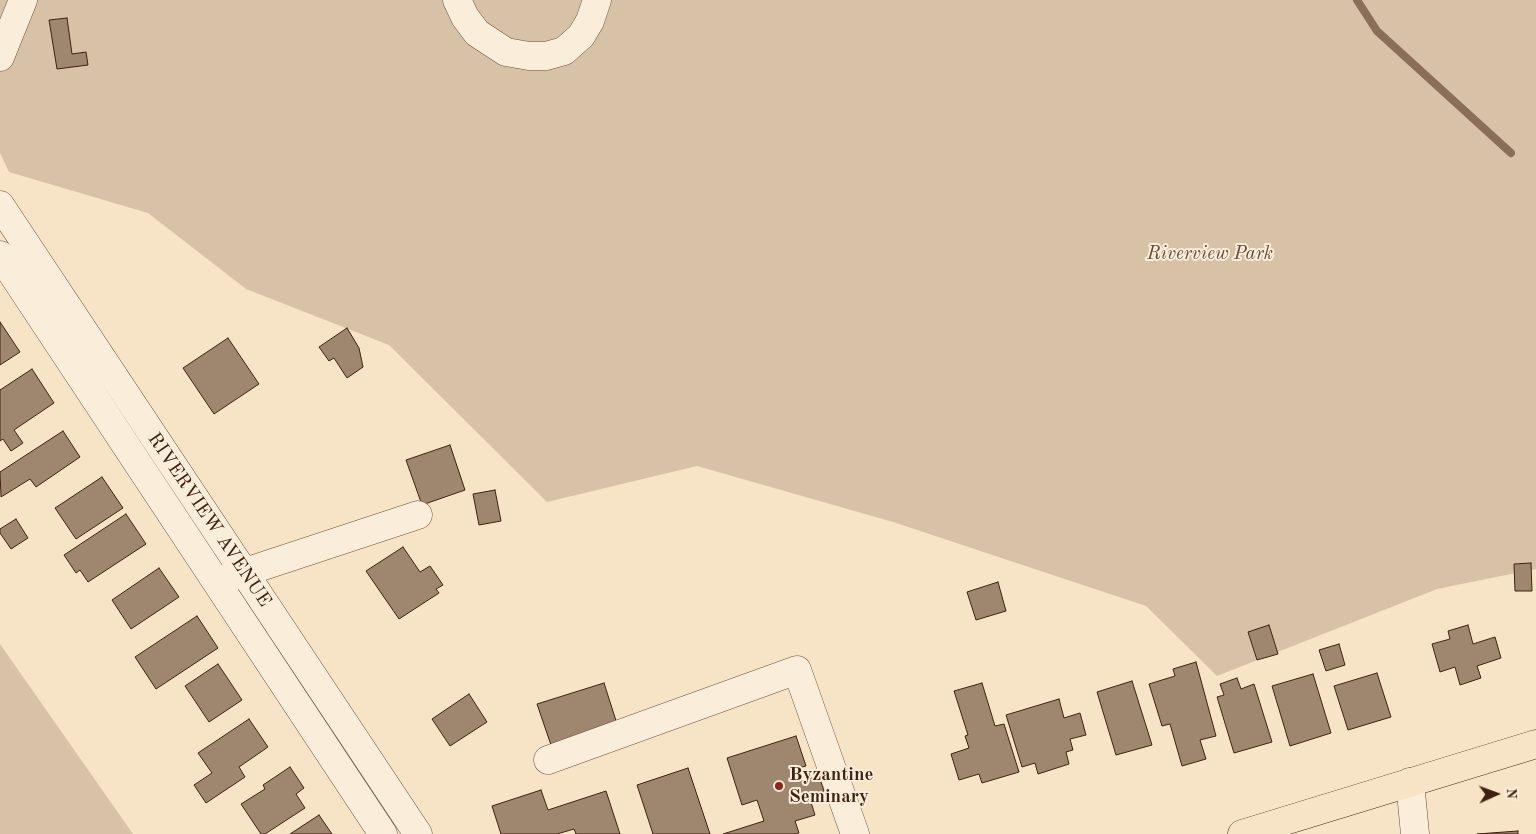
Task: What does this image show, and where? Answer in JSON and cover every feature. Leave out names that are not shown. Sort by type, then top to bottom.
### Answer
[{"type":"main road","points":[[1242,834],[1536,744]]},
{"type":"street","points":[[0,57],[23,0]]},
{"type":"street","points":[[457,0],[465,17],[477,33],[506,52],[529,56],[546,56],[564,51],[581,36],[590,21],[597,0]]},
{"type":"street","name":"RIVERVIEW AVENUE","points":[[0,205],[418,834]]},
{"type":"street","name":"RIVERVIEW AVENUE","points":[[0,255],[383,834]]},
{"type":"street","points":[[216,582],[418,515]]},
{"type":"street","points":[[548,760],[797,670],[855,834]]},
{"type":"street","points":[[1410,782],[1415,834]]},
{"type":"green space","name":"Riverview Park","points":[[0,0],[1536,0],[1536,569],[1437,589],[1217,676],[1146,606],[893,522],[697,466],[547,502],[389,345],[246,289],[148,213],[9,172],[0,153]]},
{"type":"green space","points":[[0,644],[133,834],[0,834]]},
{"type":"building","points":[[67,18],[72,54],[86,52],[88,65],[57,69],[49,20]]},
{"type":"building","points":[[0,322],[20,352],[0,365]]},
{"type":"building","points":[[347,328],[359,348],[363,367],[347,378],[334,358],[329,361],[319,347]]},
{"type":"building","points":[[228,338],[259,384],[214,414],[183,368]]},
{"type":"building","points":[[32,369],[54,403],[14,430],[23,443],[11,451],[3,439],[0,441],[0,390]]},
{"type":"building","points":[[63,431],[80,457],[36,487],[30,479],[1,497],[0,472]]},
{"type":"building","points":[[450,445],[465,490],[422,505],[406,460]]},
{"type":"building","points":[[102,477],[123,508],[76,539],[55,508]]},
{"type":"building","points":[[495,490],[501,521],[479,525],[473,494]]},
{"type":"building","points":[[126,514],[146,544],[88,582],[80,570],[76,573],[64,555]]},
{"type":"building","points":[[16,519],[28,538],[11,549],[0,533],[0,529]]},
{"type":"building","points":[[403,547],[420,572],[430,566],[443,585],[436,589],[439,593],[399,619],[366,571]]},
{"type":"building","points":[[1531,563],[1532,591],[1515,591],[1514,564]]},
{"type":"building","points":[[159,568],[179,597],[131,629],[112,600]]},
{"type":"building","points":[[998,582],[1006,611],[976,620],[967,592]]},
{"type":"building","points":[[197,616],[218,648],[156,689],[135,657]]},
{"type":"building","points":[[1269,625],[1278,654],[1257,660],[1248,632]]},
{"type":"building","points":[[1468,625],[1473,644],[1495,637],[1501,658],[1477,666],[1481,678],[1460,685],[1455,667],[1440,672],[1432,644],[1450,639],[1448,631]]},
{"type":"building","points":[[1339,644],[1345,665],[1326,671],[1319,650]]},
{"type":"building","points":[[1196,662],[1216,736],[1200,740],[1206,759],[1182,766],[1170,724],[1162,726],[1149,684],[1175,676],[1173,669]]},
{"type":"building","points":[[218,664],[242,700],[209,722],[185,686]]},
{"type":"building","points":[[1377,673],[1391,717],[1348,730],[1334,686]]},
{"type":"building","points":[[1313,674],[1331,733],[1290,746],[1272,686]]},
{"type":"building","points":[[1237,678],[1241,689],[1254,684],[1272,742],[1234,753],[1217,697],[1224,695],[1220,684]]},
{"type":"building","points":[[1132,681],[1152,745],[1116,755],[1097,692]]},
{"type":"building","points":[[604,683],[618,727],[552,748],[537,704]]},
{"type":"building","points":[[982,683],[995,726],[1004,724],[1019,772],[982,783],[979,774],[959,780],[951,754],[969,748],[965,736],[968,735],[954,691]]},
{"type":"building","points":[[469,694],[487,722],[450,746],[432,719]]},
{"type":"building","points":[[1059,699],[1064,718],[1080,713],[1086,735],[1070,739],[1073,750],[1066,752],[1069,764],[1038,774],[1035,763],[1022,767],[1006,715]]},
{"type":"building","points":[[249,719],[268,747],[239,767],[245,777],[206,803],[194,785],[212,773],[198,753]]},
{"type":"building","name":"Byzantine Seminary","points":[[796,736],[806,766],[798,768],[802,781],[819,776],[824,791],[809,796],[815,815],[795,821],[799,833],[795,834],[723,834],[764,821],[757,800],[742,805],[727,758]]},
{"type":"building","points":[[290,767],[304,788],[296,794],[305,808],[265,834],[261,834],[241,804],[265,789],[263,785]]},
{"type":"building","points":[[688,768],[710,834],[653,834],[637,785]]},
{"type":"building","points":[[541,790],[548,810],[606,791],[620,834],[576,834],[574,829],[557,834],[501,834],[492,806]]},
{"type":"building","points":[[319,815],[332,834],[290,834]]},
{"type":"building","points":[[1518,831],[1518,834],[1477,834]]},
{"type":"waterway","points":[[1357,0],[1377,31],[1511,153]]},
{"type":"place","name":"Byzantine Seminary","points":[[779,786]]}]
